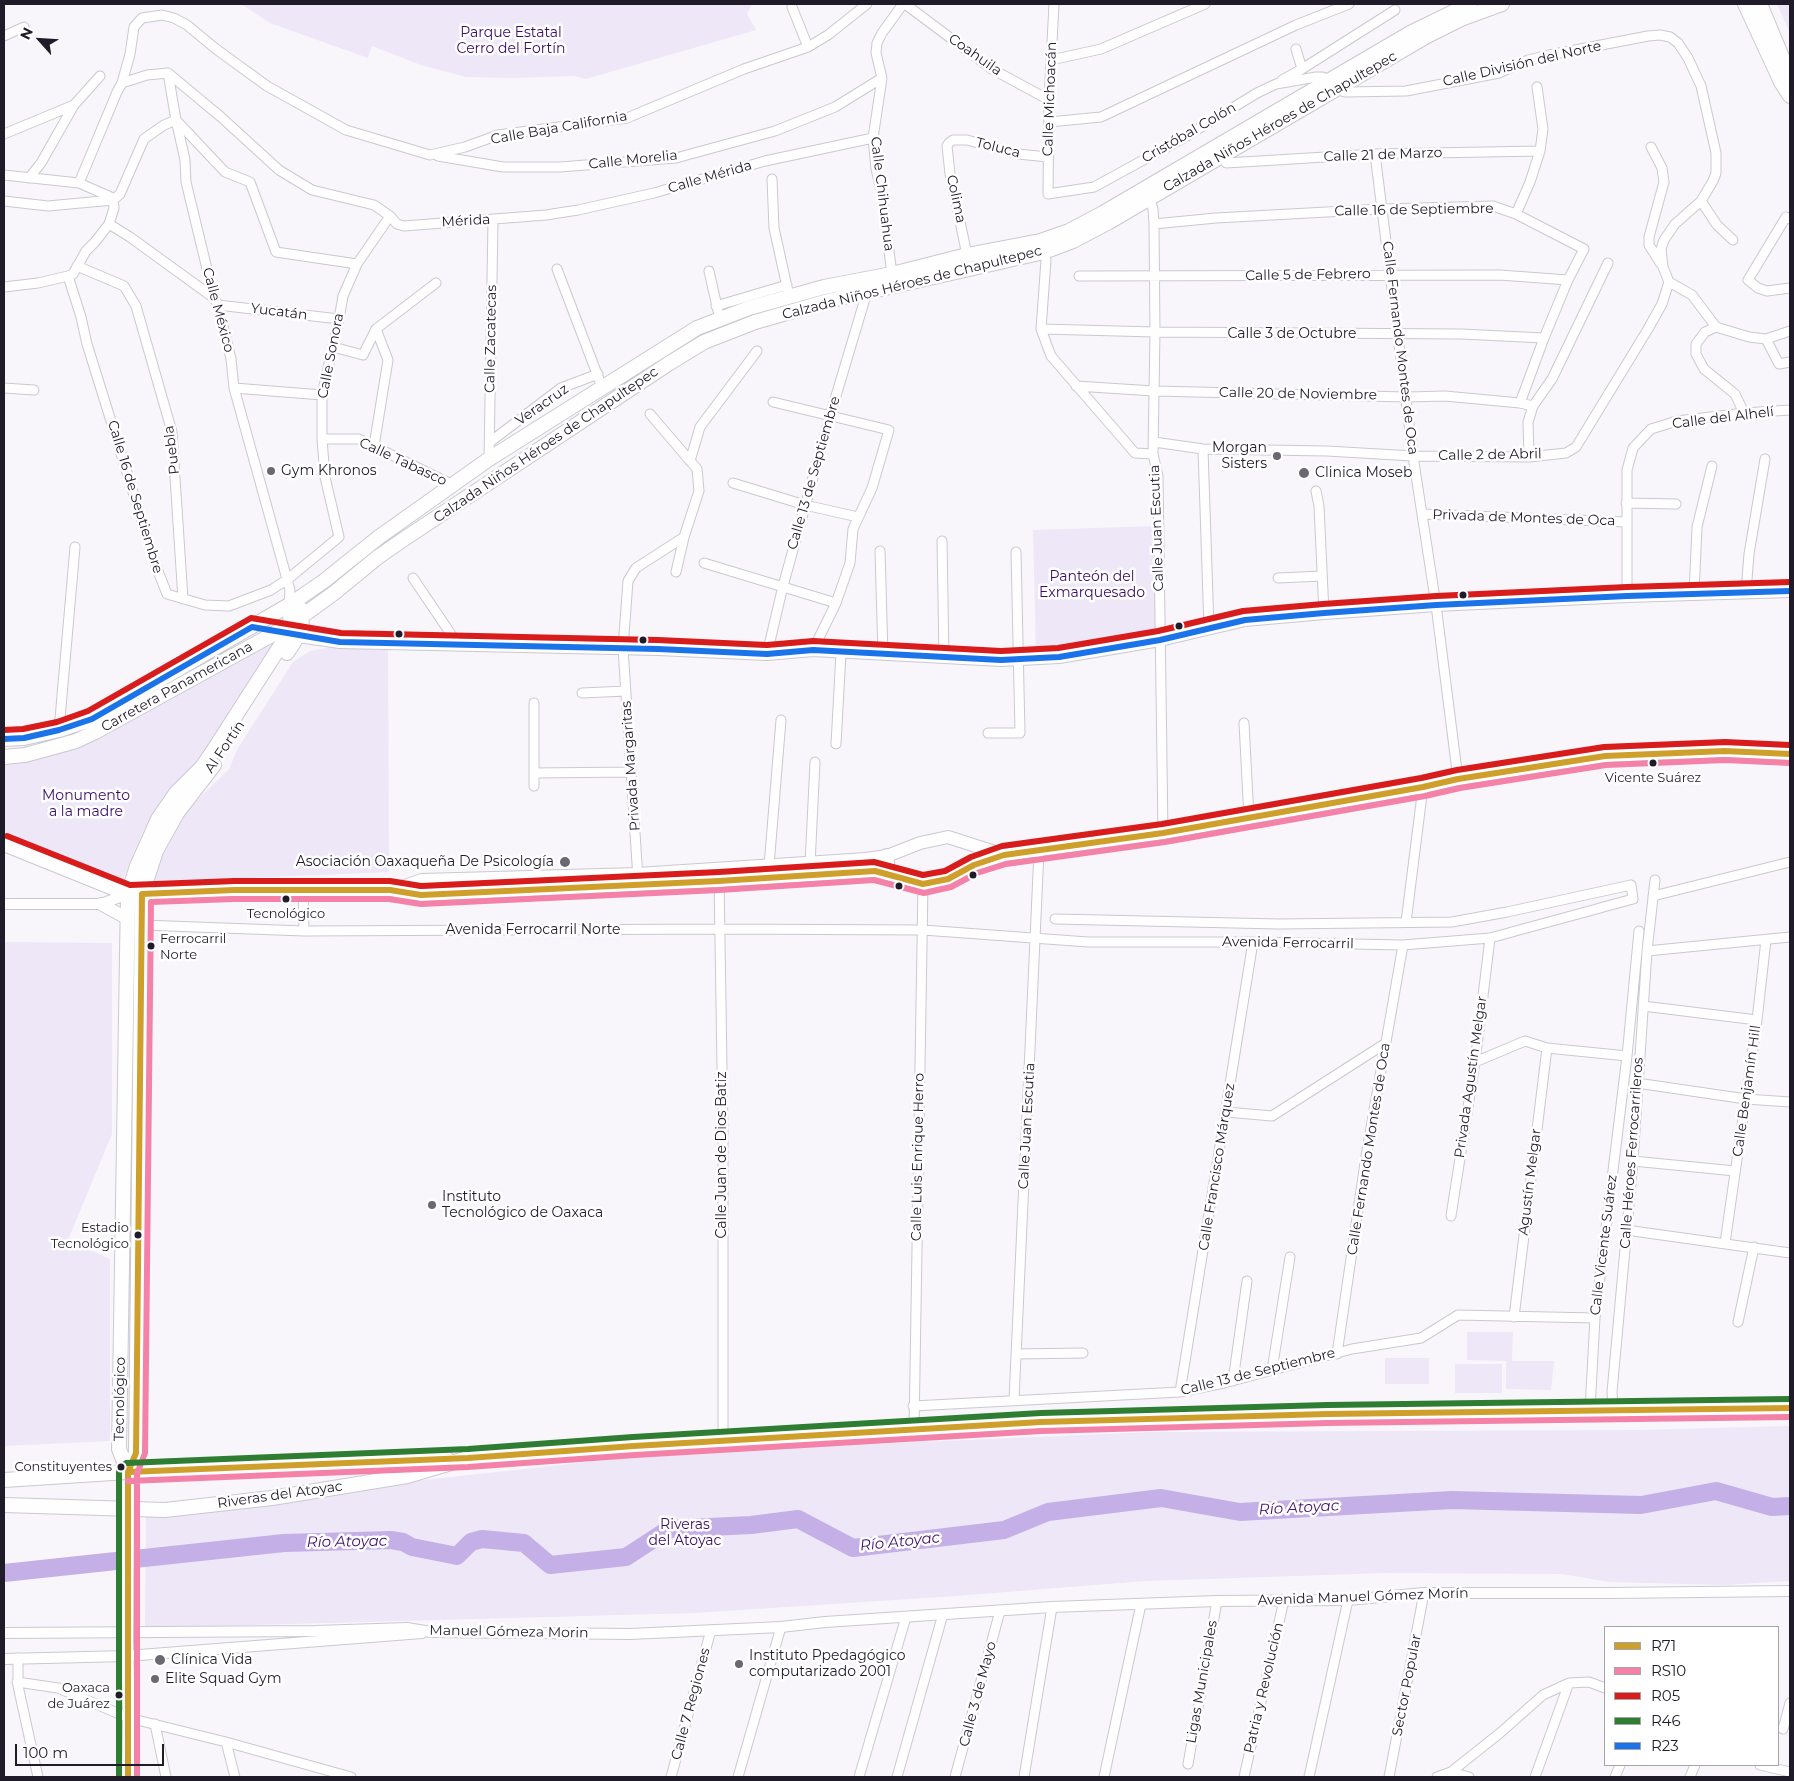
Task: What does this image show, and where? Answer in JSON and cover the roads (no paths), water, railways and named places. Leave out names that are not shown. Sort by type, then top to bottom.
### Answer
[{"type":"main road","name":"Calzada Niños Héroes de Chapultepec","points":[[291,629],[378,557],[704,342],[755,322],[828,301],[1044,252],[1073,241],[1148,198],[1333,85],[1412,32],[1470,4]]},
{"type":"main road","name":"Calzada Niños Héroes de Chapultepec","points":[[293,598],[600,380],[697,328],[718,312],[749,308],[788,291],[824,287],[892,274],[968,255],[1040,241],[1069,230],[1333,85],[1427,36],[1502,4]]},
{"type":"main road","points":[[1745,4],[1781,82],[1790,96]]},
{"type":"main road","points":[[1760,4],[1790,76]]},
{"type":"main road","points":[[293,598],[291,629],[340,642],[623,648],[767,654],[813,650],[944,658],[1019,659],[1059,657],[1160,640],[1245,620],[1324,613],[1436,605],[1790,591]]},
{"type":"main road","name":"Carretera Panamericana","points":[[4,739],[24,738],[59,730],[92,719],[252,628],[293,598]]},
{"type":"main road","name":"Carretera Panamericana","points":[[4,757],[25,755],[76,741],[291,629]]},
{"type":"main road","name":"Al Fortín","points":[[135,894],[137,866],[158,819],[176,793],[202,767],[291,629]]},
{"type":"main road","points":[[7,845],[135,894],[234,890],[390,890],[422,880],[638,879],[876,871],[923,884],[948,879],[974,865],[1004,855],[1162,833],[1423,787],[1458,779],[1605,756],[1725,751],[1790,754]]},
{"type":"main road","points":[[719,875],[769,866],[887,856],[920,843],[948,837],[1004,855]]},
{"type":"main road","points":[[887,856],[887,874]]},
{"type":"main road","name":"Tecnológico","points":[[128,1472],[119,1449],[128,919],[135,894]]},
{"type":"main road","name":"Tecnológico","points":[[128,1472],[136,1453],[138,1304],[142,925],[135,894]]},
{"type":"main road","points":[[101,904],[128,919]]},
{"type":"main road","points":[[125,1090],[140,1090]]},
{"type":"main road","points":[[121,1304],[138,1304]]},
{"type":"main road","name":"Riveras del Atoyac","points":[[4,1505],[165,1510],[272,1498],[407,1476],[468,1458],[723,1440],[914,1431],[1040,1422],[1327,1414],[1790,1408]]},
{"type":"main road","points":[[4,1480],[128,1472],[468,1458]]},
{"type":"main road","points":[[128,1472],[128,1777]]},
{"type":"street","name":"Calle Baja California","points":[[79,183],[122,83],[130,54],[134,27],[142,18],[162,15],[174,18],[267,86],[346,130],[430,155],[465,147],[498,135],[627,118],[744,69],[808,47],[828,35],[867,4]]},
{"type":"street","name":"Calle Chihuahua","points":[[892,274],[873,138],[882,78],[876,53],[877,43],[904,4]]},
{"type":"street","name":"Coahuila","points":[[904,4],[992,69],[1049,100]]},
{"type":"street","name":"Calle Michoacán","points":[[1048,194],[1049,100],[1054,4]]},
{"type":"street","points":[[1051,60],[1101,49],[1205,4]]},
{"type":"street","points":[[1049,122],[1101,117],[1296,25],[1349,4]]},
{"type":"street","points":[[792,7],[808,47]]},
{"type":"street","points":[[1276,84],[1395,10]]},
{"type":"street","points":[[4,36],[24,27]]},
{"type":"street","name":"Calle División del Norte","points":[[1333,85],[1346,92],[1406,91],[1499,73],[1528,60],[1648,36],[1660,35],[1670,37],[1678,43],[1688,58],[1701,86],[1716,153],[1716,173],[1701,201],[1675,224],[1664,240],[1661,249],[1663,267],[1669,282]]},
{"type":"street","points":[[1296,49],[1302,69]]},
{"type":"street","points":[[122,83],[147,75],[168,73]]},
{"type":"street","name":"Calle México","points":[[168,73],[185,160],[186,182],[231,358],[234,388],[293,598]]},
{"type":"street","name":"Mérida","points":[[168,73],[221,117],[279,170],[312,190],[374,205],[390,216],[397,224],[404,226],[546,215]]},
{"type":"street","points":[[29,178],[41,163],[74,105],[100,76]]},
{"type":"street","name":"Cristóbal Colón","points":[[1048,194],[1094,187],[1180,140],[1257,93],[1276,84],[1322,76],[1333,85]]},
{"type":"street","name":"Calle Morelia","points":[[430,155],[512,167],[560,167],[676,158],[775,131],[834,107],[882,78]]},
{"type":"street","points":[[1516,214],[1530,182],[1540,151],[1542,129],[1537,87]]},
{"type":"street","points":[[4,134],[74,105]]},
{"type":"street","points":[[4,202],[48,206],[114,200],[120,194],[144,139],[164,125],[176,120],[225,172],[250,182],[276,252],[357,264]]},
{"type":"street","name":"Calle Mérida","points":[[546,215],[654,192],[766,162],[873,138]]},
{"type":"street","name":"Toluca","points":[[949,143],[953,140],[966,140],[1018,154],[1048,157]]},
{"type":"street","name":"Colima","points":[[949,143],[947,146],[950,174],[968,255]]},
{"type":"street","points":[[1651,148],[1662,168],[1664,182],[1649,237],[1649,245],[1663,267]]},
{"type":"street","name":"Calle 21 de Marzo","points":[[1226,163],[1375,154],[1540,151]]},
{"type":"street","name":"Calle Fernando Montes de Oca","points":[[1375,154],[1458,779]]},
{"type":"street","points":[[4,172],[29,178],[79,183],[114,200]]},
{"type":"street","points":[[772,179],[774,228],[788,291]]},
{"type":"street","points":[[1148,198],[1153,209],[1154,224]]},
{"type":"street","points":[[4,287],[38,283],[73,274],[86,251],[110,224],[114,200]]},
{"type":"street","points":[[1701,201],[1733,240]]},
{"type":"street","name":"Calle 16 de Septiembre","points":[[1154,224],[1216,218],[1382,209],[1493,206],[1516,214],[1584,249],[1568,280],[1520,403]]},
{"type":"street","name":"Calle Sonora","points":[[340,537],[325,478],[322,439],[322,395],[339,319],[342,296],[357,264],[390,216]]},
{"type":"street","points":[[1790,218],[1786,217],[1748,280],[1758,288],[1766,291],[1790,288]]},
{"type":"street","name":"Calle Zacatecas","points":[[489,459],[494,220]]},
{"type":"street","points":[[110,224],[130,236],[216,302]]},
{"type":"street","name":"Calle Juan Escutia","points":[[1154,224],[1153,454],[1158,476],[1162,833]]},
{"type":"street","points":[[1044,252],[1046,260],[1041,329],[1050,356],[1135,453],[1153,454]]},
{"type":"street","points":[[1529,457],[1528,422],[1533,406],[1552,379],[1608,263]]},
{"type":"street","name":"Puebla","points":[[77,266],[124,286],[136,306],[172,432],[183,599]]},
{"type":"street","points":[[557,269],[600,380]]},
{"type":"street","points":[[708,271],[718,312]]},
{"type":"street","name":"Calle 5 de Febrero","points":[[1079,276],[1500,274],[1568,280]]},
{"type":"street","name":"Calle 16 de Septiembre","points":[[68,276],[87,344],[156,566],[167,594],[205,605],[228,606],[271,590],[288,579],[340,537]]},
{"type":"street","points":[[1669,282],[1692,296],[1716,328]]},
{"type":"street","name":"Calle 2 de Abril","points":[[1154,442],[1203,449],[1414,456],[1529,457],[1566,453],[1576,447],[1648,329],[1662,304],[1669,282]]},
{"type":"street","points":[[333,347],[363,355],[376,329],[436,283]]},
{"type":"street","name":"Calle 13 de Septiembre","points":[[767,654],[782,586],[867,292]]},
{"type":"street","name":"Yucatán","points":[[216,302],[339,319]]},
{"type":"street","points":[[1744,414],[1735,394],[1704,368],[1696,354],[1696,344],[1705,332],[1716,328],[1749,337],[1766,338],[1790,331]]},
{"type":"street","points":[[374,446],[388,360],[376,329]]},
{"type":"street","name":"Calle 3 de Octubre","points":[[1041,329],[1155,332],[1461,334],[1544,338]]},
{"type":"street","points":[[1766,338],[1779,364],[1790,362]]},
{"type":"street","points":[[690,461],[700,427],[757,351]]},
{"type":"street","name":"Veracruz","points":[[490,442],[561,388],[600,380]]},
{"type":"street","name":"Calle 20 de Noviembre","points":[[1076,386],[1154,391],[1407,397],[1445,396],[1520,403],[1533,406]]},
{"type":"street","points":[[4,388],[34,390]]},
{"type":"street","points":[[234,388],[322,395]]},
{"type":"street","points":[[773,402],[889,430],[872,488],[853,529],[850,563],[836,603],[813,650]]},
{"type":"street","name":"Calle del Alhelí","points":[[1627,596],[1627,470],[1633,448],[1651,429],[1677,422],[1790,410]]},
{"type":"street","points":[[650,414],[697,469],[699,491],[684,537],[676,572]]},
{"type":"street","name":"Calle Tabasco","points":[[322,439],[359,439],[453,485]]},
{"type":"street","points":[[1203,449],[1209,628]]},
{"type":"street","points":[[1746,592],[1749,554],[1765,459]]},
{"type":"street","points":[[1694,594],[1697,528],[1712,466]]},
{"type":"street","points":[[734,483],[805,505],[858,517]]},
{"type":"street","points":[[1316,491],[1319,506],[1324,613]]},
{"type":"street","points":[[1626,503],[1676,504]]},
{"type":"street","name":"Privada de Montes de Oca","points":[[1422,514],[1626,522]]},
{"type":"street","name":"Privada Margaritas","points":[[638,879],[623,648],[628,581],[636,568],[684,537]]},
{"type":"street","points":[[942,541],[944,658]]},
{"type":"street","points":[[59,730],[76,547]]},
{"type":"street","points":[[880,551],[883,655]]},
{"type":"street","points":[[988,733],[1020,733],[1016,552]]},
{"type":"street","points":[[704,563],[836,603]]},
{"type":"street","points":[[1278,578],[1322,576]]},
{"type":"street","points":[[413,578],[459,646]]},
{"type":"street","points":[[252,628],[291,629]]},
{"type":"street","points":[[836,744],[841,653]]},
{"type":"street","points":[[582,692],[626,691]]},
{"type":"street","points":[[534,703],[534,786]]},
{"type":"street","points":[[769,866],[781,720]]},
{"type":"street","points":[[1244,723],[1249,818]]},
{"type":"street","points":[[810,864],[815,762]]},
{"type":"street","points":[[534,773],[632,772]]},
{"type":"street","points":[[1056,919],[1279,924],[1406,922],[1423,787]]},
{"type":"street","name":"Calle Juan Escutia","points":[[1014,1400],[1039,851]]},
{"type":"street","points":[[1653,896],[1790,862]]},
{"type":"street","name":"Calle Juan de Dios Batiz","points":[[719,875],[723,1132],[723,1440]]},
{"type":"street","name":"Calle Héroes Ferrocarrileros","points":[[1613,1410],[1612,1392],[1633,1161],[1647,951],[1655,880]]},
{"type":"street","name":"Calle Luis Enrique Herro","points":[[914,1431],[923,884]]},
{"type":"street","name":"Avenida Ferrocarril","points":[[923,930],[1088,942],[1253,942],[1403,945],[1490,938],[1633,899],[1631,885],[1452,922],[1406,922]]},
{"type":"street","points":[[303,890],[304,931]]},
{"type":"street","points":[[4,904],[101,904],[135,894]]},
{"type":"street","name":"Avenida Ferrocarril Norte","points":[[142,925],[304,931],[720,928],[923,930]]},
{"type":"street","name":"Calle Vicente Suárez","points":[[1590,1410],[1595,1318],[1627,1056],[1640,931]]},
{"type":"street","points":[[1647,951],[1790,937]]},
{"type":"street","name":"Privada Agustín Melgar","points":[[1451,1216],[1475,1062],[1490,938]]},
{"type":"street","name":"Calle Benjamín Hill","points":[[1726,1243],[1757,1020],[1766,940]]},
{"type":"street","name":"Calle Francisco Márquez","points":[[1180,1392],[1253,942]]},
{"type":"street","name":"Calle Fernando Montes de Oca","points":[[1337,1354],[1366,1156],[1403,945]]},
{"type":"street","points":[[1643,1006],[1757,1020]]},
{"type":"street","points":[[1475,1062],[1525,1041],[1547,1048],[1627,1056]]},
{"type":"street","points":[[1226,1112],[1272,1116],[1386,1043]]},
{"type":"street","name":"Agustín Melgar","points":[[1514,1317],[1547,1048]]},
{"type":"street","points":[[1637,1083],[1746,1099],[1790,1102]]},
{"type":"street","points":[[1633,1161],[1735,1171]]},
{"type":"street","points":[[1626,1230],[1790,1253]]},
{"type":"street","points":[[1738,1322],[1754,1247]]},
{"type":"street","points":[[1272,1370],[1290,1257]]},
{"type":"street","points":[[1233,1381],[1247,1281]]},
{"type":"street","name":"Calle 13 de Septiembre","points":[[913,1406],[1180,1392],[1233,1381],[1337,1354],[1421,1338],[1458,1315],[1595,1318]]},
{"type":"street","points":[[1016,1354],[1083,1353]]},
{"type":"street","name":"Avenida Manuel Gómez Morín","points":[[906,1617],[1052,1607],[1217,1601],[1348,1600],[1424,1592],[1611,1593],[1790,1590]]},
{"type":"street","name":"Sector Popular","points":[[1390,1777],[1424,1592]]},
{"type":"street","name":"Patria y Revolución","points":[[1244,1777],[1284,1600]]},
{"type":"street","points":[[1309,1777],[1348,1600]]},
{"type":"street","name":"Ligas Municipales","points":[[1188,1764],[1217,1601]]},
{"type":"street","points":[[1104,1777],[1141,1604]]},
{"type":"street","points":[[1024,1777],[1052,1607]]},
{"type":"street","name":"Calle 3 de Mayo","points":[[955,1777],[1000,1611]]},
{"type":"street","points":[[897,1777],[943,1614]]},
{"type":"street","points":[[859,1777],[906,1617]]},
{"type":"street","name":"Manuel Gómeza Morin","points":[[4,1633],[316,1631],[408,1628],[432,1632],[630,1634],[781,1627],[906,1617]]},
{"type":"street","points":[[738,1777],[781,1627]]},
{"type":"street","name":"Calle 7 Regiones","points":[[671,1777],[711,1630]]},
{"type":"street","points":[[4,1659],[127,1656],[407,1636],[432,1632]]},
{"type":"street","points":[[18,1658],[17,1682],[38,1777]]},
{"type":"street","points":[[17,1682],[58,1688],[129,1718],[226,1742],[331,1774],[351,1777]]},
{"type":"street","points":[[1437,1777],[1451,1772],[1500,1733],[1543,1695],[1569,1683],[1589,1682],[1604,1688]]},
{"type":"street","points":[[1535,1777],[1569,1683]]},
{"type":"street","points":[[1783,1729],[1790,1702]]},
{"type":"street","points":[[155,1724],[166,1777]]},
{"type":"street","points":[[226,1742],[235,1777]]},
{"type":"street","points":[[1762,1766],[1774,1773],[1790,1772]]},
{"type":"street","points":[[1451,1772],[1469,1777]]},
{"type":"waterway","name":"Río Atoyac","points":[[4,1573],[284,1543],[391,1540],[403,1542],[412,1547],[457,1556],[471,1542],[482,1539],[524,1543],[550,1565],[626,1557],[669,1529],[751,1525],[798,1519],[853,1548],[1004,1530],[1048,1512],[1161,1498],[1240,1512],[1452,1500],[1641,1505],[1716,1491],[1772,1507],[1790,1506]]},
{"type":"place","name":"Morgan Sisters","points":[[1277,456]]},
{"type":"place","name":"Gym Khronos","points":[[271,471]]},
{"type":"place","name":"Clinica Moseb","points":[[1304,473]]},
{"type":"place","name":"Vicente Suárez","points":[[1653,763]]},
{"type":"place","name":"Asociación Oaxaqueña De Psicología","points":[[565,862]]},
{"type":"place","name":"Tecnológico","points":[[286,899]]},
{"type":"place","name":"Ferrocarril Norte","points":[[151,946]]},
{"type":"place","name":"Instituto Tecnológico de Oaxaca","points":[[432,1205]]},
{"type":"place","name":"Estadio Tecnológico","points":[[138,1235]]},
{"type":"place","name":"Constituyentes","points":[[121,1467]]},
{"type":"place","name":"Clínica Vida","points":[[160,1660]]},
{"type":"place","name":"Instituto Ppedagógico computarizado 2001","points":[[739,1664]]},
{"type":"place","name":"Elite Squad Gym","points":[[155,1679]]},
{"type":"place","name":"Oaxaca de Juárez","points":[[119,1695]]},
{"type":"park label","name":"Parque Estatal Cerro del Fortín","points":[[511,42]]},
{"type":"park label","name":"Panteón del Exmarquesado","points":[[1092,586]]},
{"type":"park label","name":"Monumento a la madre","points":[[86,804]]}]
